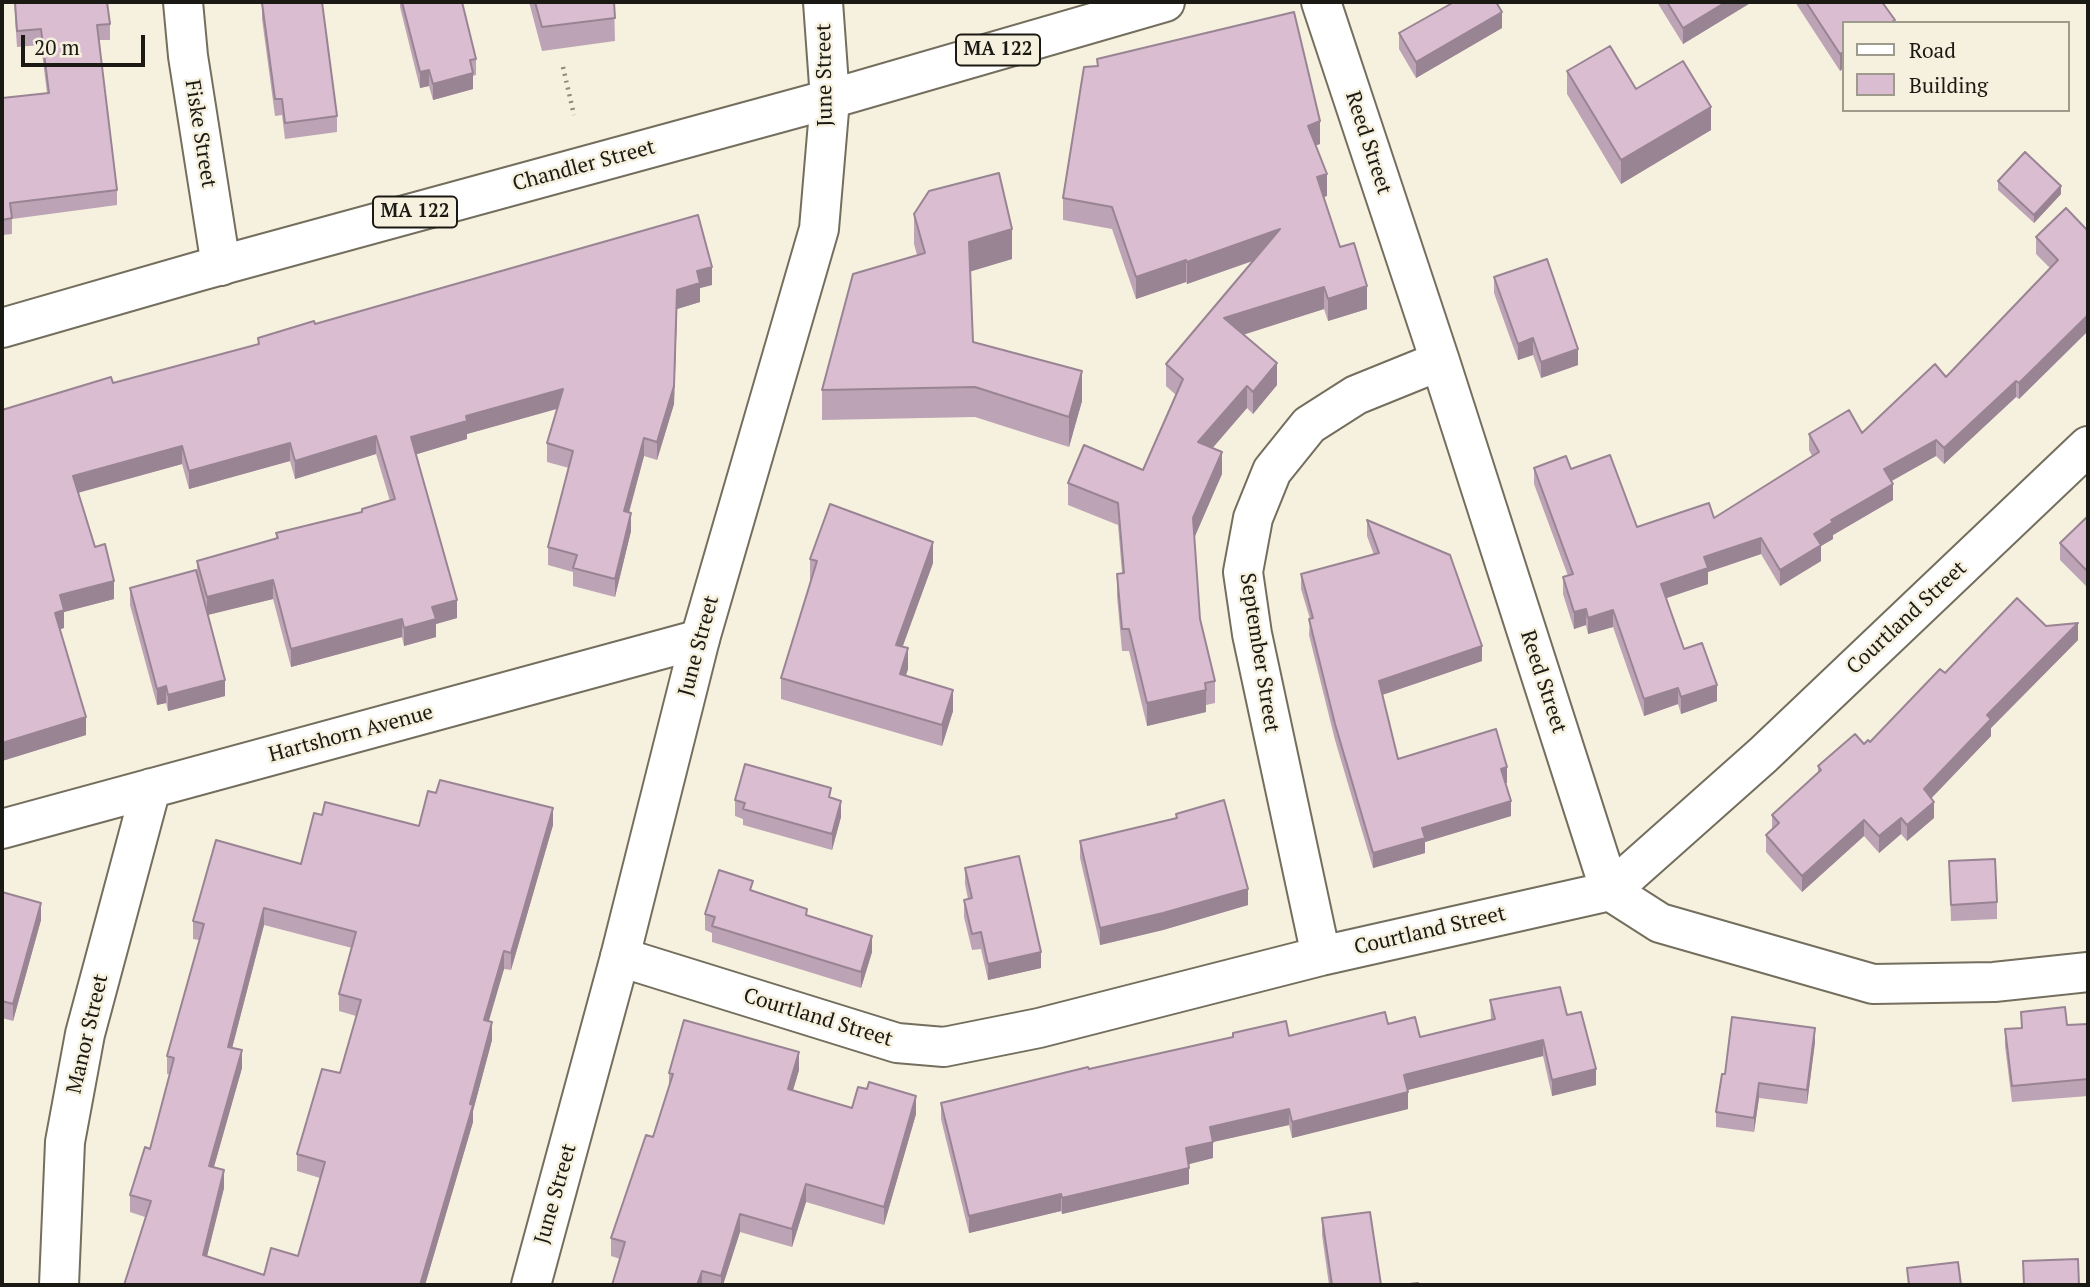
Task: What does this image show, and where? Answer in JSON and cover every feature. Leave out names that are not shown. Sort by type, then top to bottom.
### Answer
[{"type":"street","name":"Fiske Street","points":[[183,2],[188,56],[221,267]]},
{"type":"street","name":"June Street","points":[[531,1285],[620,957],[700,639],[819,229],[830,99],[822,2]]},
{"type":"street","name":"Chandler Street","points":[[2,328],[830,99],[1165,2]]},
{"type":"street","name":"Reed Street","points":[[1321,2],[1440,361],[1610,891]]},
{"type":"street","name":"September Street","points":[[1321,956],[1252,634],[1243,572],[1252,518],[1272,471],[1309,425],[1356,395],[1440,361]]},
{"type":"street","name":"Courtland Street","points":[[620,957],[897,1043],[944,1047],[1039,1028],[1321,956],[1610,891],[1763,755],[2088,446]]},
{"type":"street","name":"Hartshorn Avenue","points":[[2,829],[700,639]]},
{"type":"street","name":"Manor Street","points":[[59,1285],[65,1142],[85,1034],[150,788]]},
{"type":"street","points":[[1610,891],[1660,923],[1872,984],[1994,982],[2088,972]]},
{"type":"path","points":[[563,67],[574,115]]},
{"type":"building","points":[[15,2],[107,2],[110,24],[97,25],[117,190],[10,203],[12,218],[2,220],[2,98],[49,93],[41,29],[17,31]]},
{"type":"building","points":[[322,2],[337,116],[285,123],[282,99],[275,99],[262,3]]},
{"type":"building","points":[[402,2],[462,2],[476,59],[470,60],[473,73],[433,84],[429,70],[420,72]]},
{"type":"building","points":[[535,2],[614,2],[615,18],[542,27]]},
{"type":"building","points":[[1454,2],[1496,2],[1502,12],[1416,62],[1399,33]]},
{"type":"building","points":[[1667,2],[1726,2],[1683,28]]},
{"type":"building","points":[[1806,2],[1882,2],[1895,20],[1842,21],[1840,54]]},
{"type":"building","points":[[1294,12],[1320,121],[1308,126],[1327,174],[1317,177],[1340,247],[1354,243],[1367,286],[1328,299],[1324,287],[1224,318],[1277,363],[1253,392],[1247,386],[1198,442],[1222,452],[1193,518],[1200,619],[1215,681],[1205,683],[1206,690],[1147,703],[1129,629],[1122,629],[1117,574],[1124,573],[1118,503],[1068,483],[1084,445],[1143,470],[1183,379],[1166,364],[1280,229],[1136,277],[1112,207],[1063,198],[1084,67],[1098,66],[1097,59]]},
{"type":"building","points":[[1610,46],[1636,89],[1683,61],[1711,107],[1621,160],[1567,71]]},
{"type":"building","points":[[2025,152],[2061,186],[2034,215],[1998,181]]},
{"type":"building","points":[[999,173],[1012,229],[969,242],[973,342],[1082,371],[1069,417],[975,387],[822,390],[853,274],[925,253],[914,214],[929,191]]},
{"type":"building","points":[[2066,208],[2088,231],[2088,315],[2019,383],[2016,381],[1944,448],[1936,440],[1884,469],[1893,484],[1831,520],[1833,522],[1814,534],[1821,545],[1780,570],[1761,538],[1704,557],[1708,568],[1661,584],[1684,649],[1702,643],[1717,685],[1681,697],[1678,688],[1644,699],[1613,610],[1588,618],[1586,609],[1574,612],[1563,577],[1573,574],[1534,468],[1566,456],[1571,469],[1610,455],[1637,527],[1709,503],[1714,518],[1819,452],[1809,434],[1849,410],[1862,433],[1935,364],[1946,377],[2058,260],[2036,237]]},
{"type":"building","points":[[698,215],[712,267],[697,271],[700,283],[677,290],[674,386],[657,442],[644,438],[624,511],[631,513],[615,579],[573,568],[577,555],[548,547],[573,451],[547,443],[563,389],[466,416],[467,421],[411,437],[457,600],[432,607],[436,619],[404,628],[402,619],[291,649],[273,580],[207,597],[197,561],[278,538],[276,533],[362,512],[362,509],[395,499],[376,436],[295,461],[290,443],[189,471],[182,446],[73,476],[95,547],[105,544],[114,581],[60,595],[64,610],[55,613],[86,717],[2,743],[2,410],[111,377],[113,383],[259,344],[258,338],[314,321],[315,324]]},
{"type":"building","points":[[1547,259],[1578,349],[1541,362],[1533,338],[1518,344],[1494,277]]},
{"type":"building","points":[[830,504],[933,542],[896,645],[908,648],[900,674],[953,690],[942,725],[781,678],[817,561],[810,559]]},
{"type":"building","points":[[2088,516],[2088,572],[2060,543]]},
{"type":"building","points":[[1367,520],[1450,555],[1482,646],[1379,681],[1398,759],[1496,729],[1507,767],[1501,769],[1511,801],[1422,828],[1425,838],[1373,853],[1335,724],[1309,619],[1313,618],[1301,574],[1379,553]]},
{"type":"building","points":[[196,570],[225,680],[168,695],[166,686],[157,689],[130,588]]},
{"type":"building","points":[[2017,598],[2046,626],[2078,623],[1987,715],[1991,719],[1924,789],[1934,802],[1907,825],[1901,818],[1879,836],[1864,820],[1802,876],[1766,835],[1779,823],[1772,815],[1821,770],[1818,766],[1855,734],[1864,744],[1868,740],[1870,742],[1940,669],[1945,673]]},
{"type":"building","points":[[745,764],[831,788],[829,797],[841,801],[832,834],[743,809],[745,803],[735,800]]},
{"type":"building","points":[[440,780],[553,808],[511,953],[504,951],[484,1020],[492,1022],[470,1104],[473,1105],[420,1285],[124,1285],[151,1201],[130,1195],[145,1147],[150,1149],[174,1058],[167,1056],[204,924],[193,921],[216,840],[301,864],[314,813],[322,815],[325,802],[419,826],[428,791],[436,793]],"holes":[[[264,908],[356,932],[339,994],[361,1000],[340,1073],[322,1069],[297,1154],[325,1162],[298,1256],[271,1248],[264,1275],[203,1255],[224,1170],[209,1166],[242,1050],[228,1047]]]},
{"type":"building","points":[[1224,800],[1248,889],[1100,928],[1080,841],[1177,818],[1176,814]]},
{"type":"building","points":[[1019,856],[1041,952],[988,964],[981,932],[972,934],[964,900],[972,898],[965,868]]},
{"type":"building","points":[[1995,859],[1997,902],[1951,905],[1949,861]]},
{"type":"building","points":[[719,870],[753,881],[750,890],[807,909],[806,915],[872,936],[861,972],[712,926],[715,917],[705,914]]},
{"type":"building","points":[[2,892],[41,903],[13,1004],[2,1001]]},
{"type":"building","points":[[1560,987],[1567,1015],[1581,1012],[1596,1069],[1552,1080],[1543,1040],[1404,1075],[1408,1092],[1292,1122],[1289,1109],[1210,1127],[1213,1142],[1186,1148],[1189,1168],[1062,1198],[1061,1194],[969,1216],[941,1103],[1088,1067],[1089,1069],[1233,1037],[1233,1033],[1286,1021],[1289,1036],[1385,1012],[1388,1024],[1415,1017],[1420,1037],[1495,1019],[1490,1000]]},
{"type":"building","points":[[2065,1007],[2067,1025],[2088,1024],[2088,1079],[2012,1086],[2005,1029],[2022,1028],[2021,1012]]},
{"type":"building","points":[[1732,1017],[1815,1028],[1807,1090],[1759,1083],[1754,1118],[1716,1112],[1722,1074],[1725,1074]]},
{"type":"building","points":[[684,1020],[799,1052],[788,1089],[852,1108],[858,1087],[867,1089],[869,1082],[916,1096],[884,1207],[806,1184],[792,1229],[740,1214],[721,1276],[702,1271],[697,1285],[612,1285],[625,1242],[611,1238],[646,1135],[653,1137],[673,1074],[669,1073]]},
{"type":"building","points":[[1370,1212],[1381,1285],[1332,1285],[1322,1218]]},
{"type":"building","points":[[2078,1259],[2079,1285],[2024,1285],[2023,1261]]},
{"type":"building","points":[[1958,1262],[1961,1285],[1909,1285],[1907,1268]]}]
